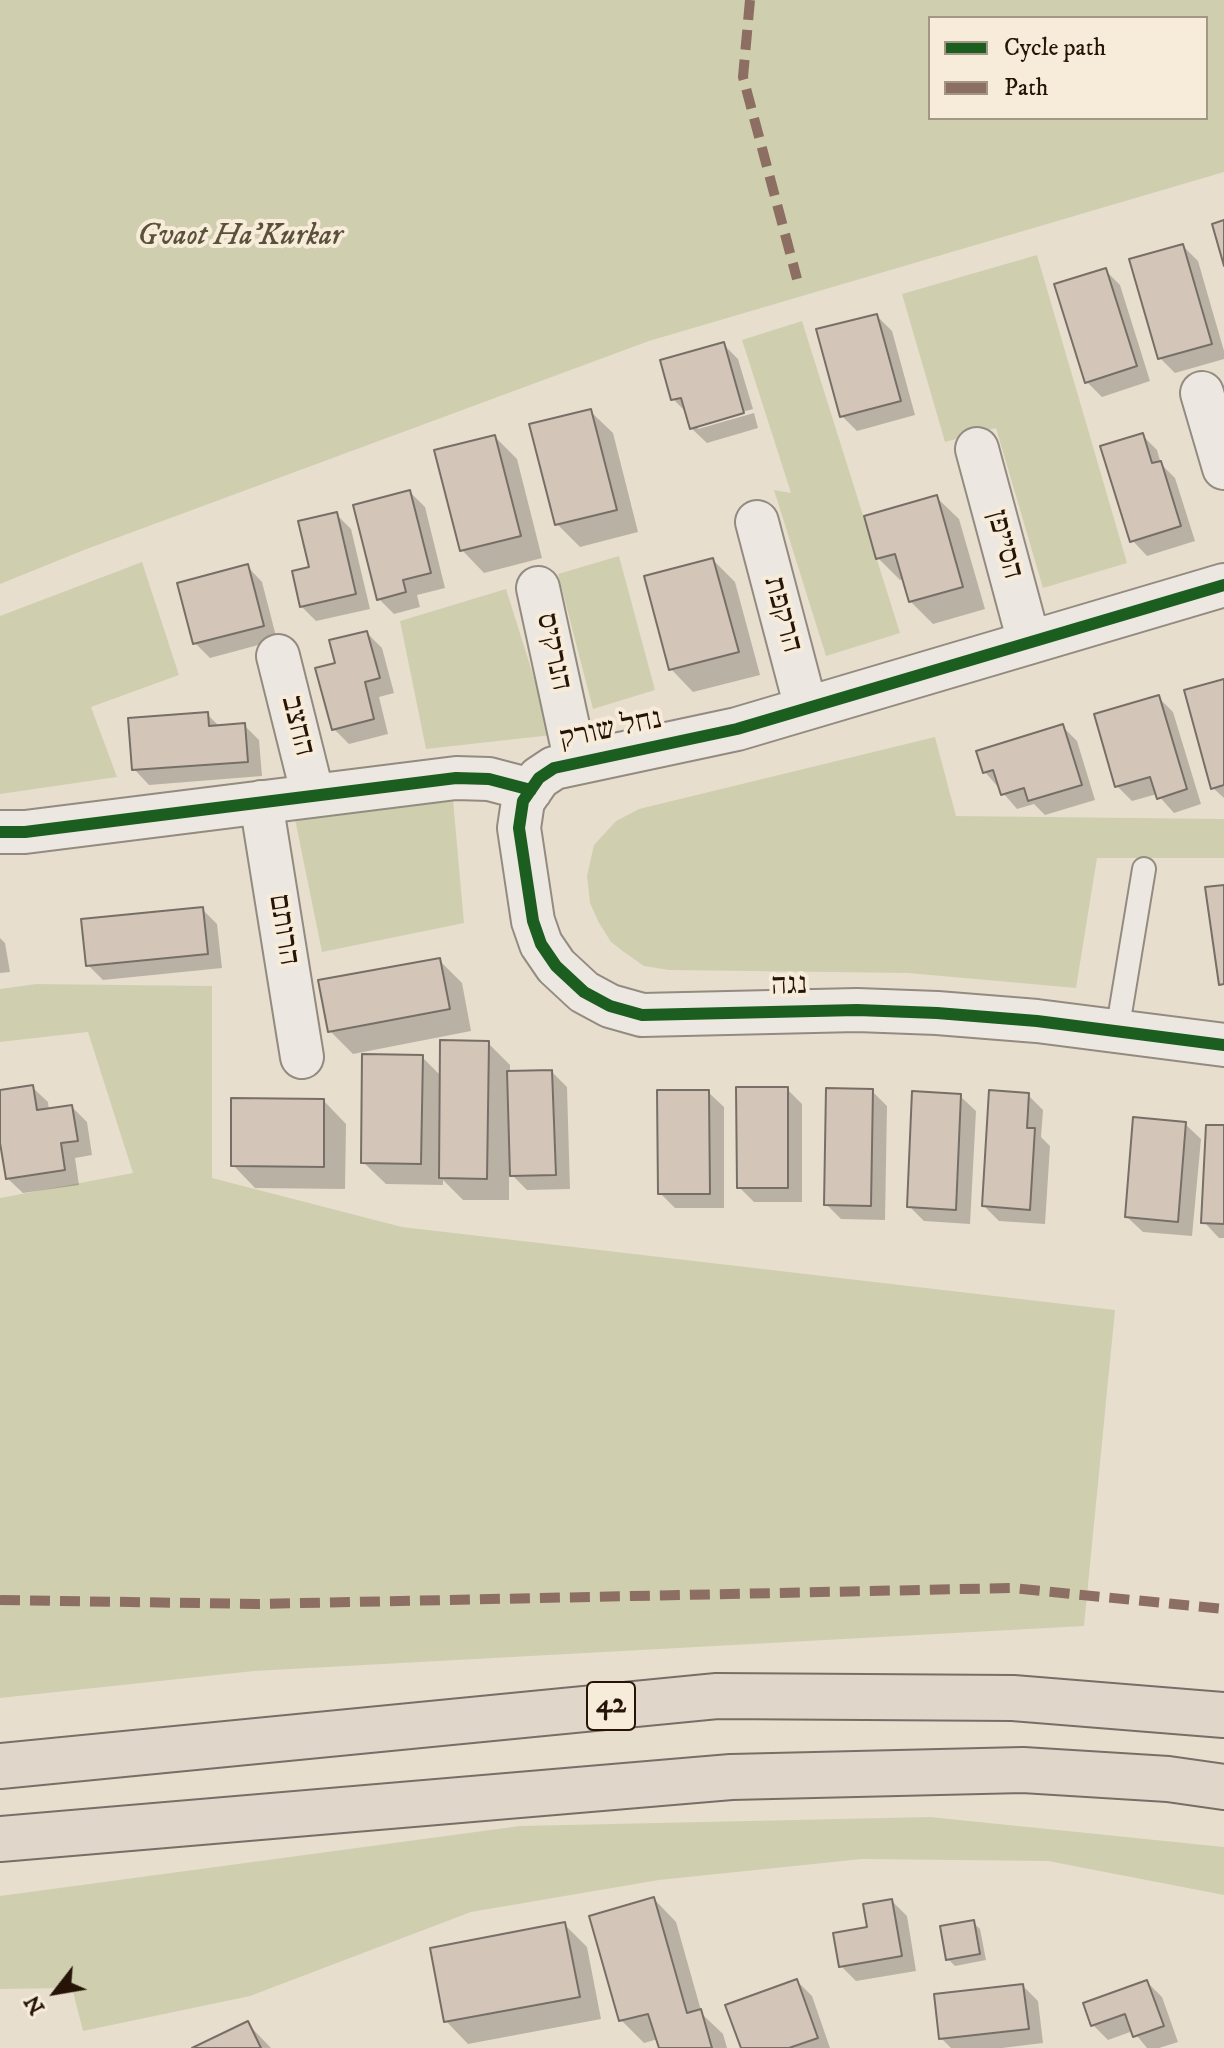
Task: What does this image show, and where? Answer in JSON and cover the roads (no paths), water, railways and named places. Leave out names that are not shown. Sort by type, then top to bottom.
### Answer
[{"type":"highway","name":"42","points":[[0,1766],[717,1696],[1013,1698],[1224,1715]]},
{"type":"highway","points":[[0,1839],[731,1777],[1023,1770],[1168,1779],[1224,1787]]},
{"type":"street","points":[[1202,393],[1224,468]]},
{"type":"street","name":"הסייפן","points":[[977,449],[1029,642]]},
{"type":"street","name":"הרקפת","points":[[757,522],[806,708]]},
{"type":"street","name":"נחל שורק","points":[[0,832],[25,832],[456,778],[489,779],[531,790],[539,778],[554,768],[696,739],[1224,585]]},
{"type":"street","name":"הנרקיס","points":[[538,588],[576,763]]},
{"type":"street","name":"החצב","points":[[278,656],[313,796]]},
{"type":"street","name":"נגה","points":[[531,790],[523,801],[519,828],[533,921],[541,944],[556,966],[584,992],[610,1006],[642,1015],[857,1010],[937,1013],[1224,1045]]},
{"type":"street","name":"הרותם","points":[[261,802],[302,1057]]},
{"type":"lane","points":[[1117,1032],[1144,869]]},
{"type":"park label","name":"Gvaot Ha'Kurkar","points":[[240,238]]}]
